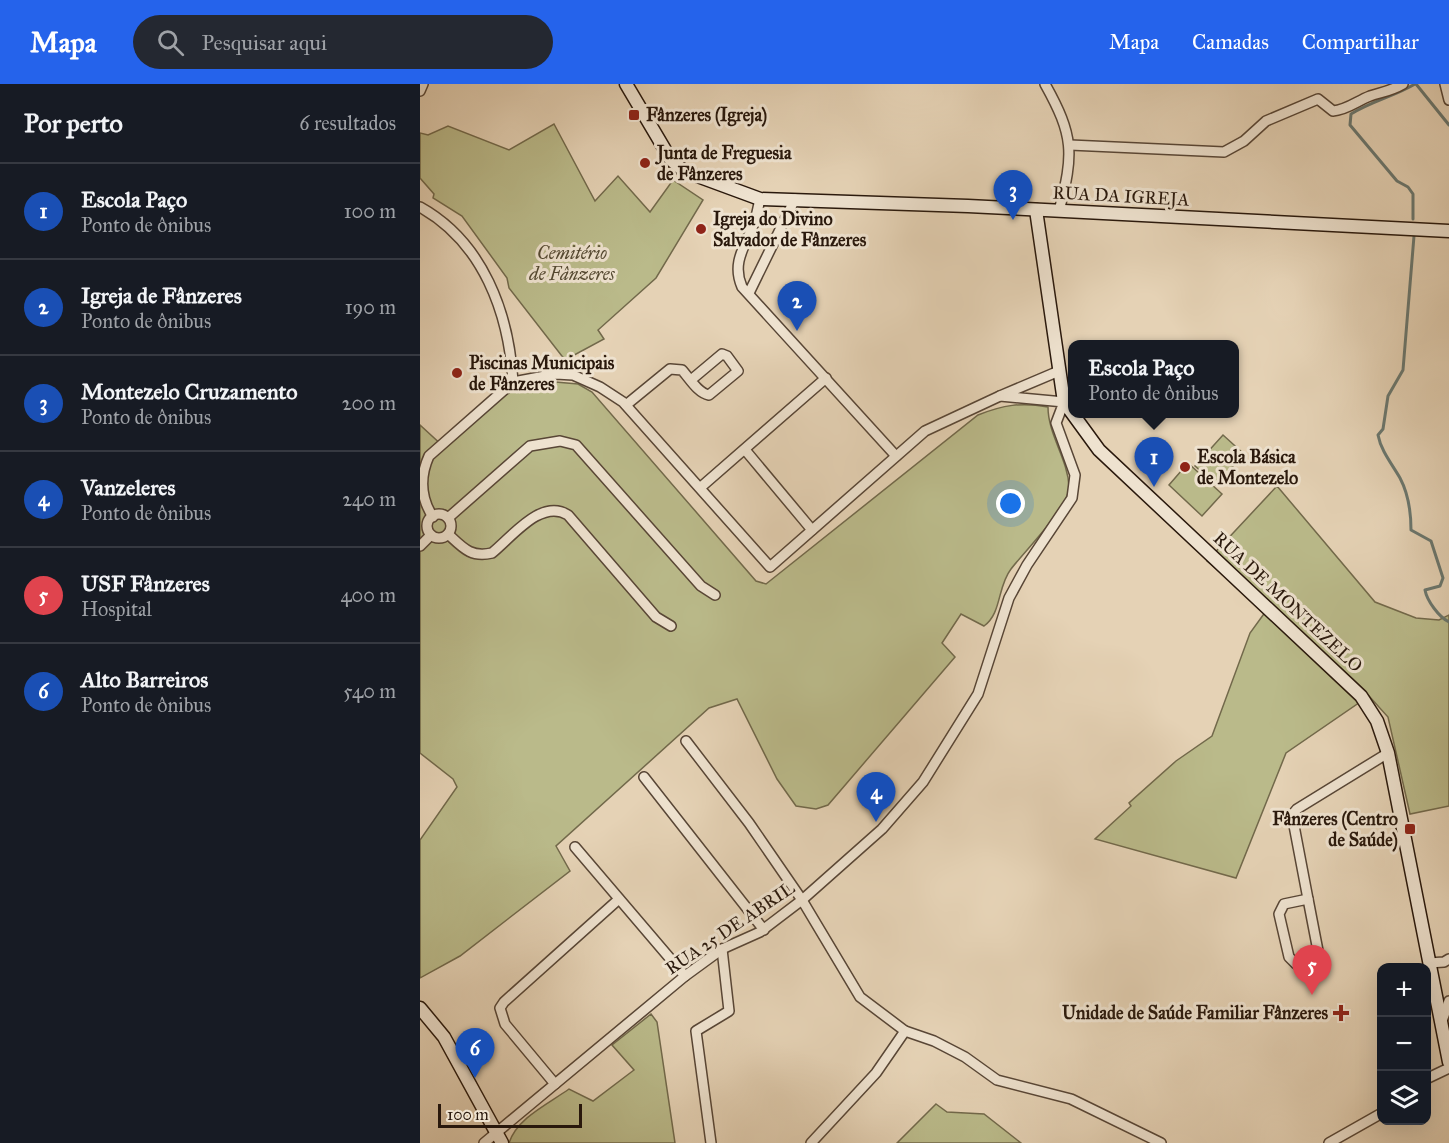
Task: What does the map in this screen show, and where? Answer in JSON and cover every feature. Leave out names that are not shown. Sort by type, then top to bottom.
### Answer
[{"type":"street","points":[[420,91],[423,84]]},
{"type":"street","points":[[627,84],[671,160],[684,171],[760,199],[755,222],[739,255],[737,271],[742,287],[896,456]]},
{"type":"street","points":[[1045,84],[1066,128],[1070,145],[1070,170],[1059,211]]},
{"type":"street","points":[[1070,145],[1224,152],[1244,141],[1266,121],[1318,99],[1333,111],[1342,111],[1370,96],[1388,93],[1402,84]]},
{"type":"street","points":[[1446,84],[1449,100]]},
{"type":"street","name":"RUA DA IGREJA","points":[[760,199],[1059,211],[1447,233]]},
{"type":"street","points":[[749,293],[795,199]]},
{"type":"street","points":[[420,207],[454,233],[476,258],[490,285],[512,353],[513,381]]},
{"type":"street","name":"RUA DE MONTEZELO","points":[[1036,210],[1064,402],[1068,407]]},
{"type":"street","points":[[626,405],[670,369],[682,370],[691,380],[702,392],[709,395],[738,371],[727,356],[722,354],[691,380]]},
{"type":"street","points":[[433,517],[425,501],[422,482],[422,470],[429,456],[513,381],[573,375],[600,387],[626,405],[770,567],[925,431],[1059,371]]},
{"type":"street","points":[[701,488],[746,451],[826,378]]},
{"type":"street","points":[[1000,396],[1064,402]]},
{"type":"street","name":"RUA 25 DE ABRIL","points":[[484,1143],[500,1138],[555,1084],[685,976],[722,949],[764,930],[802,900],[882,829],[923,782],[978,694],[1009,598],[1027,565],[1072,498],[1075,475],[1056,423],[1064,402]]},
{"type":"street","name":"RUA DE MONTEZELO","points":[[1076,418],[1099,450],[1361,696],[1377,721],[1389,753],[1430,963]]},
{"type":"street","points":[[448,518],[530,446],[560,441],[576,445],[701,586],[715,595]]},
{"type":"street","points":[[746,451],[812,530]]},
{"type":"street","points":[[448,534],[475,556],[492,553],[541,512],[561,511],[568,515],[656,617],[670,626]]},
{"type":"street","points":[[440,514],[448,518],[451,528],[448,534],[438,538],[431,535],[427,527],[433,517],[440,514]]},
{"type":"street","points":[[420,546],[431,535]]},
{"type":"street","points":[[686,741],[749,823],[802,900],[860,997],[905,1031],[955,1052],[997,1080],[1071,1099],[1161,1143]]},
{"type":"street","points":[[1308,899],[1284,904],[1279,914],[1289,957],[1296,964],[1315,960],[1319,956],[1292,815],[1297,809],[1389,753]]},
{"type":"street","points":[[644,777],[764,930]]},
{"type":"street","points":[[575,847],[685,976]]},
{"type":"street","points":[[555,1084],[505,1024],[500,1008],[619,899]]},
{"type":"street","points":[[711,1143],[696,1031],[729,1011],[722,949]]},
{"type":"street","points":[[1430,963],[1444,962],[1449,958]]},
{"type":"street","name":"RUA DE MONTEZELO","points":[[1431,969],[1449,1062]]},
{"type":"street","points":[[1441,1024],[1449,1001]]},
{"type":"street","points":[[420,1008],[444,1037],[500,1138]]},
{"type":"street","points":[[812,1143],[876,1073],[905,1031]]},
{"type":"street","points":[[1431,1077],[1449,1068]]},
{"type":"street","points":[[1329,1143],[1377,1116]]},
{"type":"green space","name":"Cemitério de Fânzeres","points":[[554,124],[595,201],[618,176],[650,212],[673,180],[703,200],[656,278],[598,330],[604,339],[565,360],[509,288],[507,278],[462,216],[433,198],[434,194],[420,178],[420,133],[428,135],[448,126],[509,150]]},
{"type":"green space","points":[[544,381],[578,384],[592,392],[756,581],[766,584],[978,415],[996,409],[1012,405],[1048,407],[1051,427],[1068,477],[1069,487],[1062,506],[1011,569],[1003,584],[997,607],[990,621],[984,626],[961,614],[942,643],[955,657],[828,805],[816,809],[796,806],[777,779],[737,699],[709,708],[556,846],[570,871],[460,956],[420,978],[420,840],[457,787],[453,779],[420,753],[420,425],[444,447],[496,401],[512,391]]},
{"type":"green space","points":[[1223,435],[1244,454],[1216,485],[1195,466]]},
{"type":"green space","points":[[1188,463],[1222,494],[1202,516],[1169,485]]},
{"type":"green space","points":[[1277,486],[1375,602],[1416,618],[1439,620],[1449,615],[1449,806],[1410,814],[1388,717],[1369,696],[1286,753],[1236,878],[1095,839],[1131,806],[1129,803],[1176,761],[1212,736],[1250,633],[1266,611],[1207,561]]},
{"type":"green space","points":[[651,1014],[657,1022],[675,1143],[509,1143],[513,1134],[526,1119],[569,1089],[593,1101],[634,1070],[612,1045]]},
{"type":"green space","points":[[936,1104],[947,1112],[984,1114],[1021,1143],[897,1143]]},
{"type":"waterway","points":[[1413,219],[1413,194],[1408,187],[1397,181],[1350,125],[1351,114],[1415,84]]},
{"type":"waterway","points":[[1416,84],[1449,125]]},
{"type":"waterway","points":[[1414,236],[1403,370],[1388,396],[1383,429],[1378,435],[1384,452],[1406,491],[1411,530],[1431,541],[1443,578],[1440,586],[1425,590],[1434,608],[1449,622]]},
{"type":"place","name":"Fânzeres (Igreja)","points":[[634,115]]},
{"type":"place","name":"Junta de Freguesia de Fânzeres","points":[[645,163]]},
{"type":"place","name":"Montezelo Cruzamento","points":[[1013,220]]},
{"type":"place","name":"Igreja do Divino Salvador de Fânzeres","points":[[701,229]]},
{"type":"place","name":"Igreja de Fânzeres","points":[[797,331]]},
{"type":"place","name":"Piscinas Municipais de Fânzeres","points":[[457,373]]},
{"type":"place","name":"Escola Básica de Montezelo","points":[[1185,467]]},
{"type":"place","name":"Escola Paço","points":[[1154,487]]},
{"type":"place","name":"Vanzeleres","points":[[876,822]]},
{"type":"place","name":"Fânzeres (Centro de Saúde)","points":[[1410,829]]},
{"type":"place","name":"USF Fânzeres","points":[[1312,995]]},
{"type":"place","name":"Unidade de Saúde Familiar Fânzeres","points":[[1341,1013]]},
{"type":"place","name":"Alto Barreiros","points":[[475,1078]]}]
